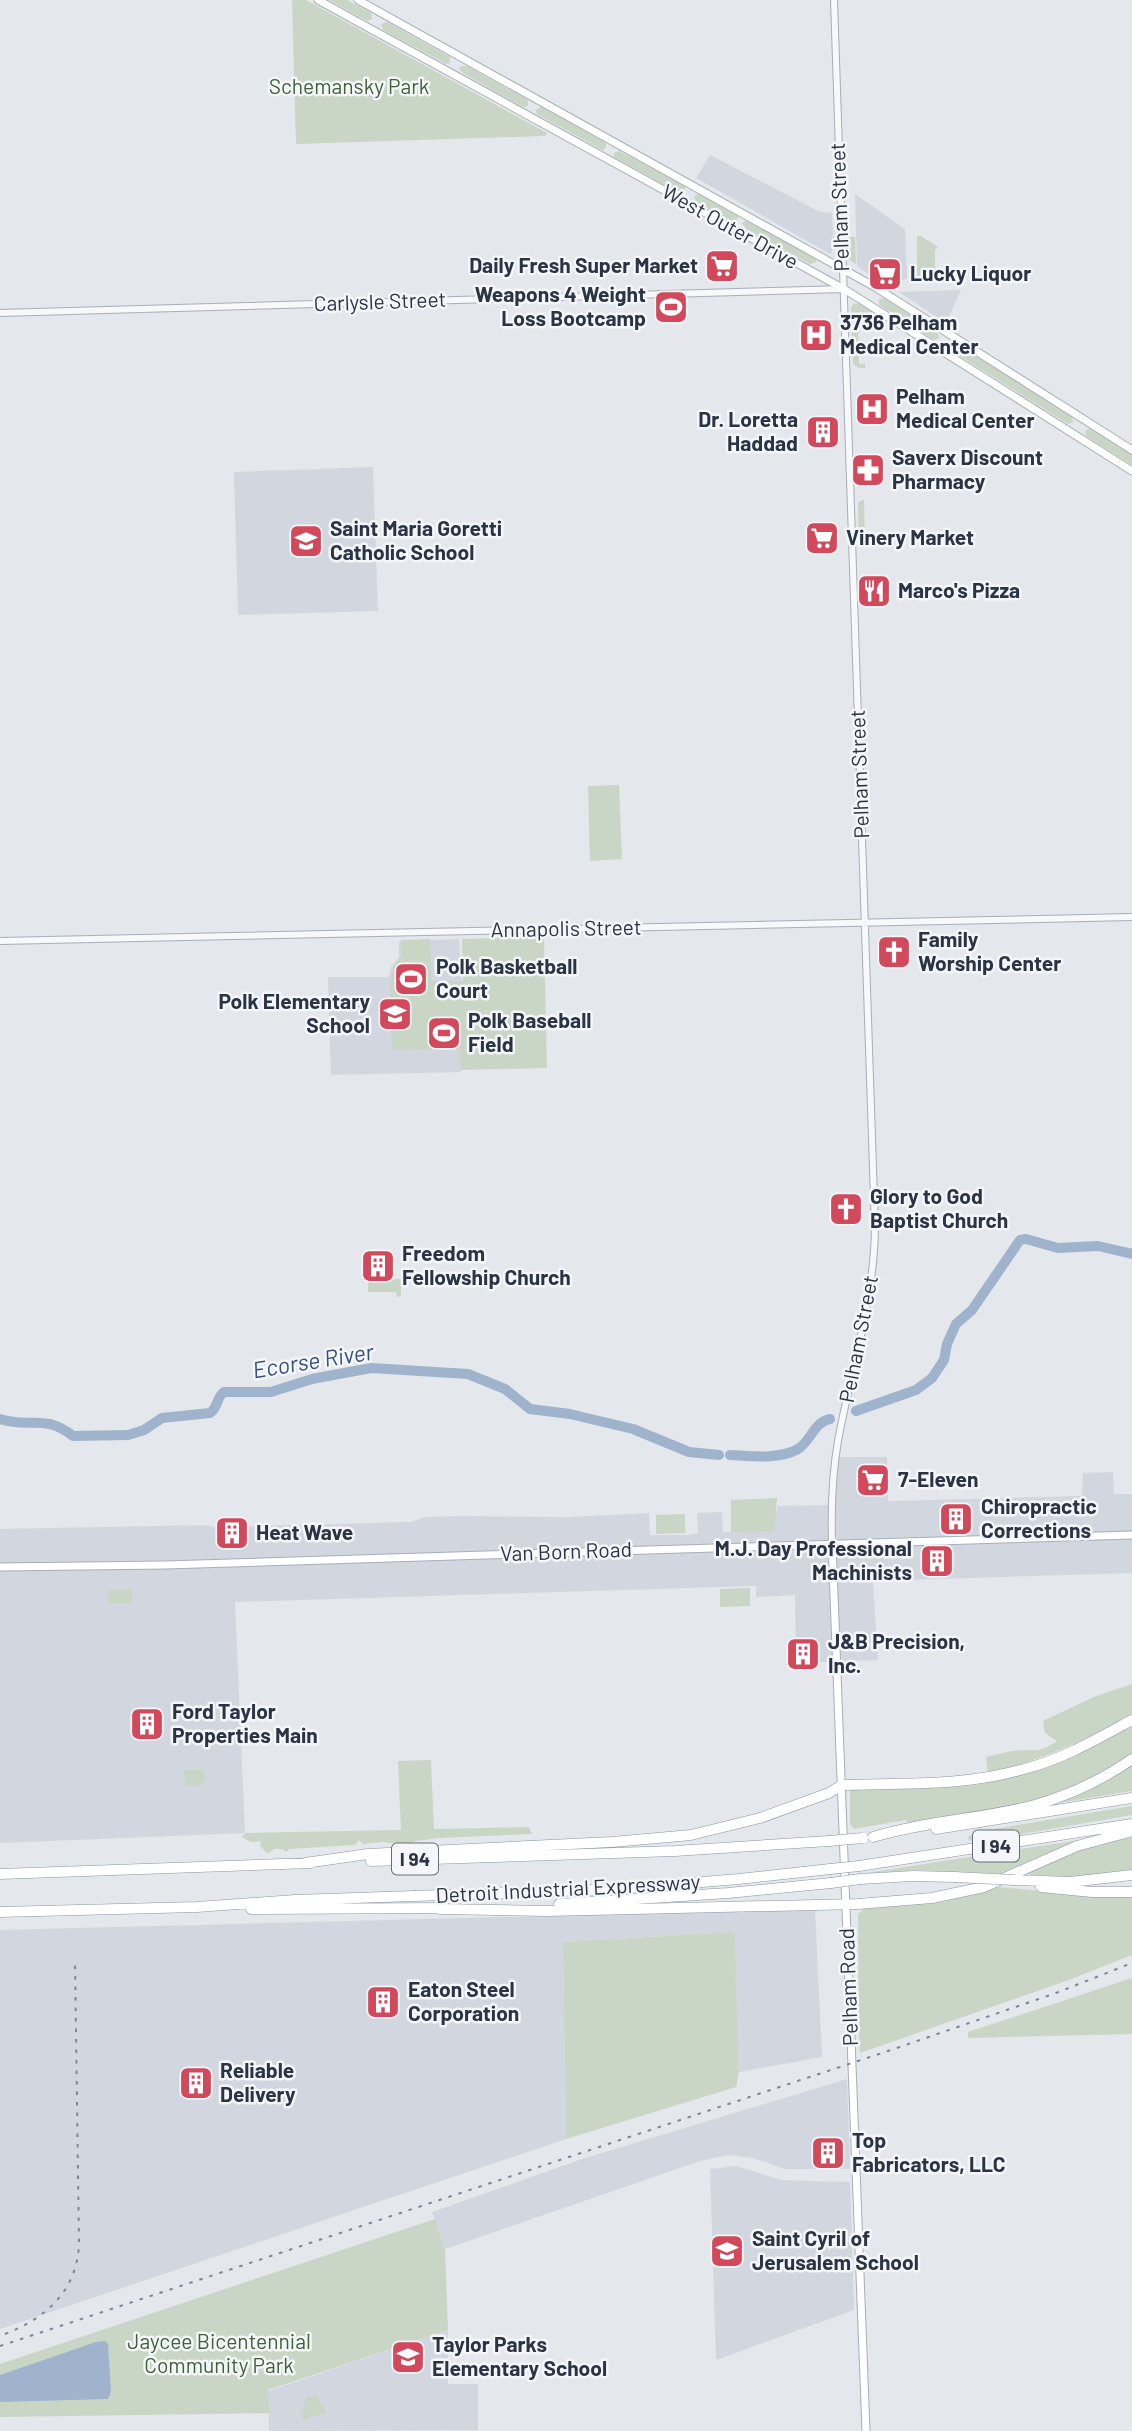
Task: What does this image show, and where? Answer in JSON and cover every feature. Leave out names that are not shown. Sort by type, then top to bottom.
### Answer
[{"type":"highway","points":[[305,1863],[368,1854],[691,1835],[760,1818],[829,1793],[842,1785],[950,1782],[1009,1773],[1068,1754],[1132,1720]]},
{"type":"highway","points":[[868,1838],[901,1828],[1012,1810],[1059,1798],[1104,1777],[1132,1759]]},
{"type":"highway","name":"Detroit Industrial Expressway","points":[[0,1874],[675,1851],[829,1841],[950,1828],[1132,1798]]},
{"type":"highway","name":"Detroit Industrial Expressway","points":[[0,1912],[197,1907],[295,1900],[615,1889],[738,1880],[859,1866],[1132,1824]]},
{"type":"highway","points":[[197,1907],[537,1911],[847,1903],[932,1898],[984,1887],[1077,1846],[1132,1831]]},
{"type":"highway","points":[[440,1909],[652,1899],[922,1876],[1070,1882],[1132,1875]]},
{"type":"highway","points":[[1016,1880],[1028,1885],[1068,1890],[1132,1892]]},
{"type":"main road","name":"West Outer Drive","points":[[318,0],[844,289],[1132,471]]},
{"type":"main road","name":"West Outer Drive","points":[[358,0],[843,268],[1132,450]]},
{"type":"main road","points":[[451,72],[459,57]]},
{"type":"main road","points":[[736,230],[744,215]]},
{"type":"main road","points":[[810,270],[819,261],[819,256]]},
{"type":"main road","points":[[873,307],[876,299],[883,293]]},
{"type":"main road","name":"Van Born Road","points":[[0,1567],[165,1565],[1132,1535]]},
{"type":"main road","name":"Pelham Road","points":[[832,1543],[866,2431]]},
{"type":"street","name":"Pelham Street","points":[[832,1543],[836,1457],[865,1318],[874,1256],[834,0]]},
{"type":"street","name":"Carlysle Street","points":[[0,313],[844,289]]},
{"type":"street","name":"Annapolis Street","points":[[0,941],[1132,917]]},
{"type":"shaded area","points":[[710,155],[820,212],[832,213],[832,252],[830,254],[696,178]]},
{"type":"shaded area","points":[[855,194],[905,229],[907,279],[878,281],[857,266]]},
{"type":"shaded area","points":[[961,290],[946,323],[899,292]]},
{"type":"shaded area","name":"Saint Maria Goretti Catholic School","points":[[373,467],[378,611],[238,615],[234,472]]},
{"type":"shaded area","name":"Polk Elementary School","points":[[459,939],[462,982],[461,1072],[331,1075],[328,977],[389,977],[391,967],[399,957],[399,941]]},
{"type":"shaded area","points":[[836,1457],[887,1457],[888,1501],[1082,1496],[1083,1473],[1113,1472],[1114,1494],[1132,1494],[1132,1573],[873,1581],[878,1660],[796,1663],[795,1595],[756,1597],[756,1586],[235,1602],[245,1833],[0,1843],[0,1529],[253,1526],[412,1522],[423,1517],[570,1517],[649,1513],[650,1535],[687,1535],[698,1533],[697,1513],[722,1512],[723,1532],[774,1530],[774,1511],[777,1511],[777,1506],[832,1505]]},
{"type":"shaded area","points":[[815,1909],[822,2057],[739,2072],[733,1932],[563,1942],[566,2139],[0,2329],[0,1930]]},
{"type":"shaded area","points":[[847,2079],[850,2169],[785,2169],[753,2158],[728,2155],[700,2161],[445,2249],[432,2212],[582,2159]]},
{"type":"shaded area","points":[[736,2166],[782,2180],[850,2182],[854,2310],[716,2360],[710,2169]]},
{"type":"shaded area","name":"Taylor Parks Elementary School","points":[[448,2330],[448,2384],[478,2384],[478,2430],[269,2431],[268,2391]]},
{"type":"green space","name":"Schemansky Park","points":[[292,0],[306,0],[547,133],[545,136],[296,144]]},
{"type":"green space","points":[[329,0],[347,0],[371,13],[372,19],[367,21]]},
{"type":"green space","points":[[387,22],[450,57],[450,63],[446,64],[383,30],[381,24]]},
{"type":"green space","points":[[461,66],[467,66],[528,100],[528,106],[523,107],[463,73],[459,69]]},
{"type":"green space","points":[[541,107],[606,143],[606,148],[602,150],[537,114],[536,110]]},
{"type":"green space","points":[[619,151],[682,184],[685,186],[685,192],[679,193],[614,157],[614,153]]},
{"type":"green space","points":[[699,194],[739,216],[735,223],[696,202],[694,196]]},
{"type":"green space","points":[[747,220],[815,257],[816,262],[810,264],[746,229],[742,223]]},
{"type":"green space","points":[[917,236],[938,247],[935,250],[935,281],[921,282],[917,279]]},
{"type":"green space","points":[[848,237],[855,237],[856,264],[848,259]]},
{"type":"green space","points":[[884,298],[938,333],[939,338],[934,340],[879,305],[879,299]]},
{"type":"green space","points":[[859,303],[882,317],[877,327],[873,317],[858,324],[859,364],[865,364],[865,368],[853,364],[851,308],[853,304]]},
{"type":"green space","points":[[952,341],[1072,417],[1073,422],[1068,424],[947,348],[947,343]]},
{"type":"green space","points":[[1090,428],[1132,455],[1132,465],[1086,436],[1085,431]]},
{"type":"green space","points":[[864,500],[865,546],[859,545],[858,502]]},
{"type":"green space","points":[[619,785],[622,859],[590,861],[588,786]]},
{"type":"green space","points":[[544,937],[547,1068],[461,1070],[460,1049],[392,1050],[390,987],[393,968],[401,957],[401,940],[430,939],[431,981],[463,981],[462,939]]},
{"type":"green space","points":[[401,1279],[401,1296],[397,1297],[396,1292],[368,1292],[368,1280]]},
{"type":"green space","points":[[777,1498],[774,1531],[731,1532],[731,1500]]},
{"type":"green space","points":[[685,1514],[685,1533],[656,1534],[656,1515]]},
{"type":"green space","points":[[750,1588],[750,1606],[720,1607],[720,1589]]},
{"type":"green space","points":[[108,1590],[132,1590],[132,1603],[109,1603]]},
{"type":"green space","points":[[1132,1684],[1132,1715],[1062,1749],[988,1773],[986,1757],[1011,1751],[1040,1750],[1057,1741],[1045,1733],[1043,1721],[1096,1696]]},
{"type":"green space","points":[[1132,1724],[1132,1754],[1076,1786],[1056,1794],[1001,1809],[907,1823],[906,1820],[854,1829],[850,1824],[850,1789],[1024,1774],[1062,1761]]},
{"type":"green space","points":[[431,1760],[434,1829],[529,1827],[532,1834],[440,1838],[415,1841],[410,1845],[382,1842],[363,1844],[359,1840],[355,1845],[289,1849],[286,1852],[274,1849],[267,1853],[260,1846],[261,1841],[251,1842],[242,1837],[245,1833],[401,1830],[398,1761]]},
{"type":"green space","points":[[1132,1764],[1132,1791],[1058,1803],[1058,1801]]},
{"type":"green space","points":[[183,1770],[204,1770],[205,1782],[201,1782],[201,1786],[186,1786]]},
{"type":"green space","points":[[1132,1806],[1132,1815],[975,1842],[968,1837],[976,1832]]},
{"type":"green space","points":[[1132,1837],[1132,1871],[1074,1877],[1023,1874],[1084,1848]]},
{"type":"green space","points":[[1080,1840],[1009,1874],[919,1870],[866,1873]]},
{"type":"green space","points":[[999,1887],[1098,1896],[1132,1895],[1132,1955],[1069,1980],[860,2053],[858,1914],[866,1907],[942,1902]]},
{"type":"green space","points":[[734,1932],[739,2072],[736,2087],[566,2139],[563,1942]]},
{"type":"green space","points":[[1132,1978],[1132,2034],[968,2038],[968,2032]]},
{"type":"green space","name":"Jaycee Bicentennial Community Park","points":[[435,2219],[445,2249],[448,2330],[268,2390],[269,2413],[0,2417],[0,2364]]},
{"type":"green space","points":[[317,2396],[326,2412],[303,2420],[300,2411],[303,2410],[306,2398]]},
{"type":"water","points":[[105,2341],[108,2344],[111,2391],[108,2399],[0,2402],[0,2375]]},
{"type":"waterway","name":"Ecorse River","points":[[856,1411],[916,1390],[932,1378],[944,1360],[947,1344],[956,1324],[972,1310],[1020,1240],[1026,1239],[1058,1248],[1098,1246],[1132,1254]]},
{"type":"waterway","name":"Ecorse River","points":[[0,1419],[54,1425],[73,1436],[128,1435],[144,1430],[162,1418],[210,1413],[224,1392],[271,1392],[312,1379],[371,1368],[468,1374],[505,1389],[530,1409],[570,1414],[633,1429],[689,1452],[719,1455]]},
{"type":"waterway","name":"Ecorse River","points":[[730,1455],[782,1455],[798,1449],[820,1424],[830,1419]]},
{"type":"railway","points":[[5,2334],[34,2320],[57,2301],[66,2289],[77,2261],[79,2244],[75,1960]]},
{"type":"railway","points":[[0,2346],[894,2049],[1056,1993],[1132,1963]]},
{"type":"place","name":"Daily Fresh Super Market","points":[[722,266]]},
{"type":"place","name":"Lucky Liquor","points":[[885,274]]},
{"type":"place","name":"Weapons 4 Weight Loss Bootcamp","points":[[671,307]]},
{"type":"place","name":"3736 Pelham Medical Center","points":[[816,335]]},
{"type":"place","name":"Pelham Medical Center","points":[[872,409]]},
{"type":"place","name":"Dr. Loretta Haddad","points":[[823,432]]},
{"type":"place","name":"Saverx Discount Pharmacy","points":[[868,470]]},
{"type":"place","name":"Vinery Market","points":[[822,538]]},
{"type":"place","name":"Saint Maria Goretti Catholic School","points":[[306,541]]},
{"type":"place","name":"Marco's Pizza","points":[[874,591]]},
{"type":"place","name":"Family Worship Center","points":[[894,952]]},
{"type":"place","name":"Polk Basketball Court","points":[[411,979]]},
{"type":"place","name":"Polk Elementary School","points":[[395,1014]]},
{"type":"place","name":"Polk Baseball Field","points":[[444,1033]]},
{"type":"place","name":"Glory to God Baptist Church","points":[[846,1209]]},
{"type":"place","name":"Freedom Fellowship Church","points":[[378,1266]]},
{"type":"place","name":"7-Eleven","points":[[873,1480]]},
{"type":"place","name":"Chiropractic Corrections","points":[[956,1519]]},
{"type":"place","name":"Heat Wave","points":[[232,1533]]},
{"type":"place","name":"M.J. Day Professional Machinists","points":[[937,1561]]},
{"type":"place","name":"J&B Precision, Inc.","points":[[803,1654]]},
{"type":"place","name":"Ford Taylor Properties Main","points":[[147,1724]]},
{"type":"place","name":"Eaton Steel Corporation","points":[[383,2002]]},
{"type":"place","name":"Reliable Delivery","points":[[196,2083]]},
{"type":"place","name":"Top Fabricators, LLC","points":[[828,2153]]},
{"type":"place","name":"Saint Cyril of Jerusalem School","points":[[727,2251]]},
{"type":"place","name":"Taylor Parks Elementary School","points":[[408,2357]]}]
